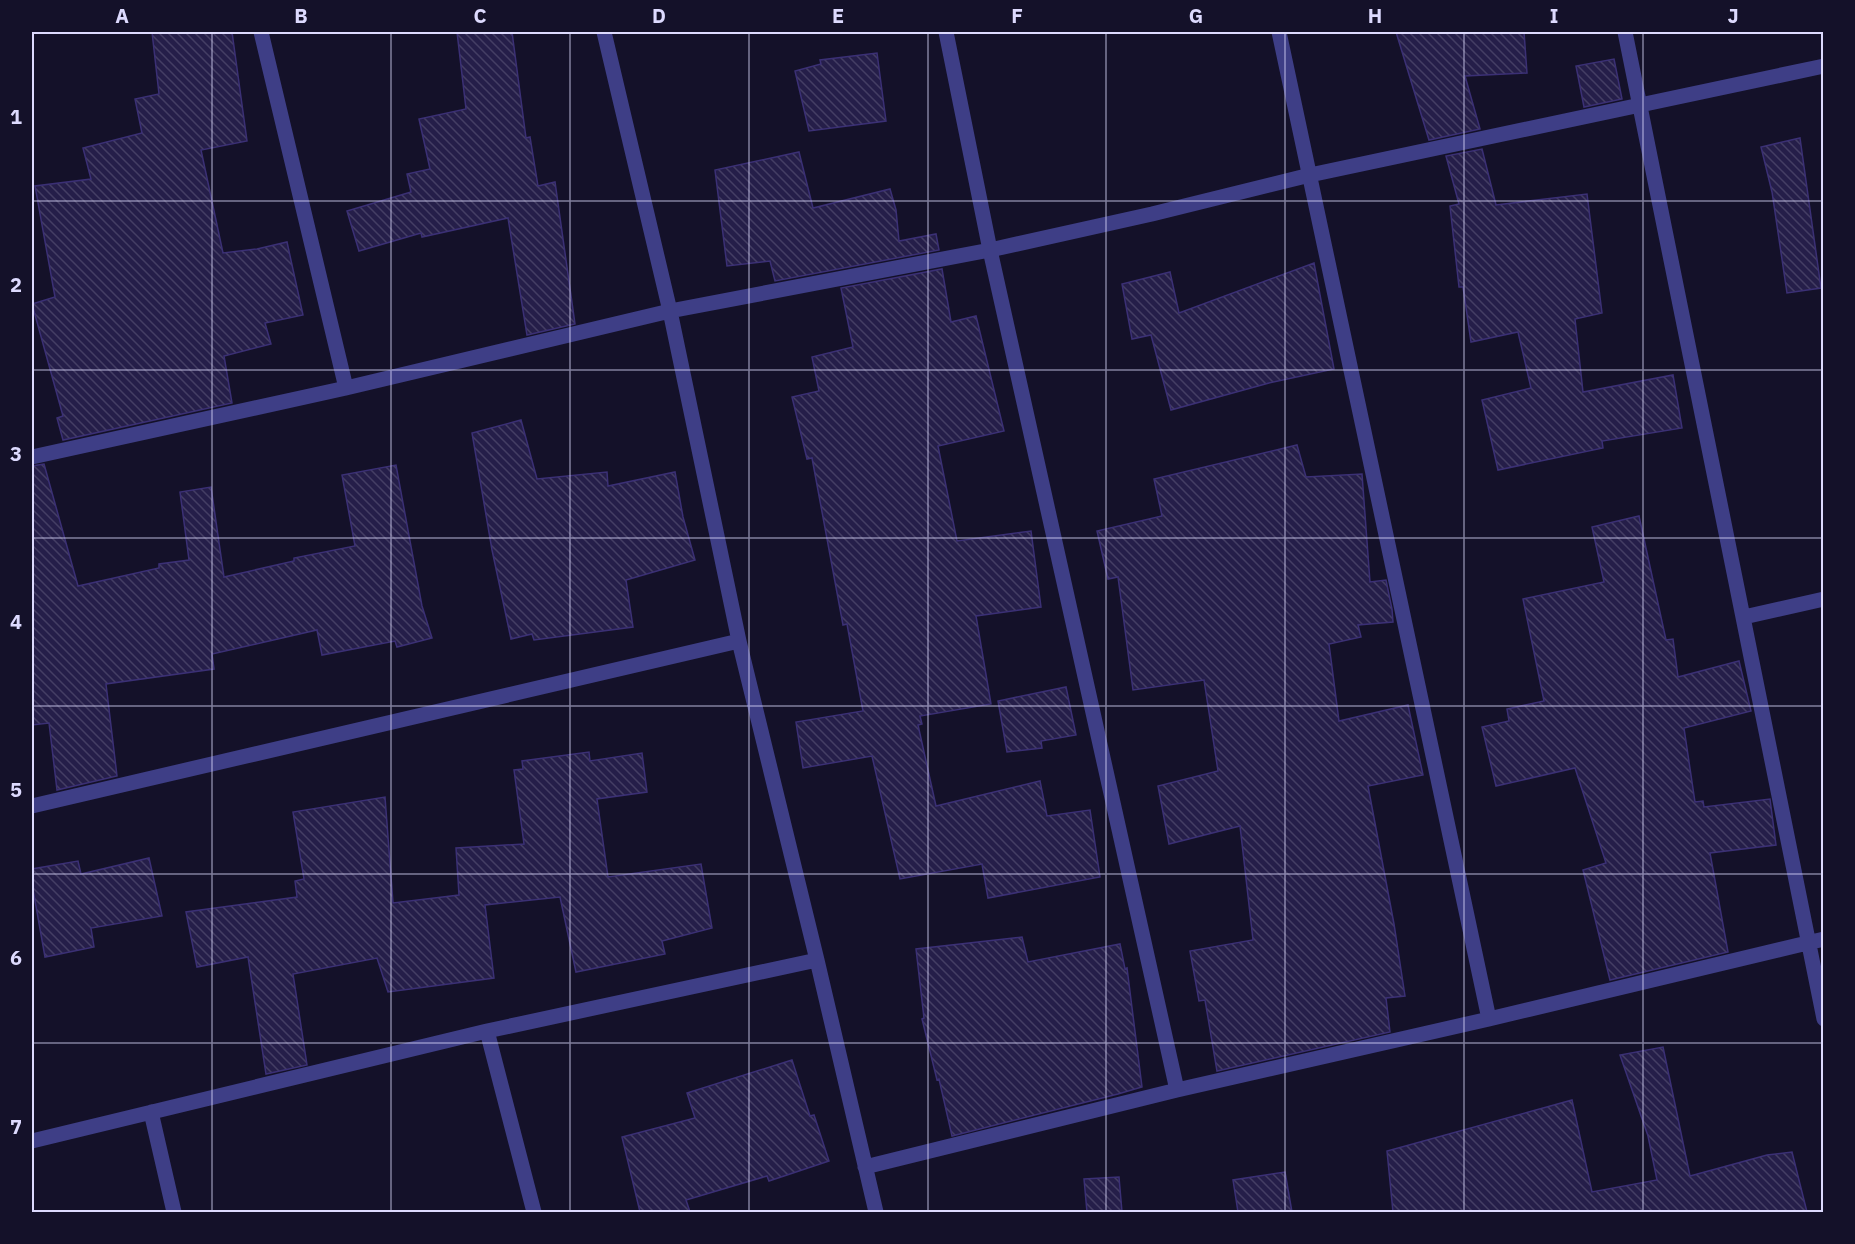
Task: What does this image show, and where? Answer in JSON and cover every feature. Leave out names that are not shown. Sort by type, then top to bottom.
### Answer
[{"type":"street","points":[[261,32],[346,388]]},
{"type":"street","points":[[604,32],[670,311],[739,640],[876,1212]]},
{"type":"street","points":[[946,32],[990,250],[1177,1090]]},
{"type":"street","points":[[1279,32],[1489,1019]]},
{"type":"street","points":[[1625,32],[1824,1019]]},
{"type":"street","points":[[32,457],[346,388],[670,311],[990,250],[1152,214],[1310,175],[1824,66]]},
{"type":"street","points":[[1744,617],[1824,598]]},
{"type":"street","points":[[32,806],[739,640]]},
{"type":"street","points":[[865,1167],[1177,1090],[1824,939]]},
{"type":"street","points":[[32,1141],[487,1031],[817,960]]},
{"type":"street","points":[[487,1031],[534,1212]]},
{"type":"street","points":[[151,1112],[174,1212]]},
{"type":"building","points":[[152,32],[232,32],[247,141],[201,150],[223,253],[257,249],[287,242],[303,315],[265,323],[271,344],[224,356],[232,403],[63,440],[57,418],[63,416],[32,304],[55,297],[35,186],[91,179],[83,148],[142,133],[135,99],[159,94]]},
{"type":"building","points":[[457,32],[512,32],[526,138],[530,137],[538,186],[555,182],[575,324],[527,335],[508,218],[422,237],[421,233],[359,251],[347,211],[411,192],[407,174],[430,169],[419,119],[466,109]]},
{"type":"building","points":[[1396,32],[1524,32],[1527,73],[1465,76],[1480,129],[1429,140]]},
{"type":"building","points":[[877,53],[886,121],[809,131],[795,71],[821,64],[820,60]]},
{"type":"building","points":[[1614,59],[1622,99],[1584,107],[1576,66]]},
{"type":"building","points":[[1800,138],[1821,288],[1787,293],[1772,192],[1761,147]]},
{"type":"building","points":[[1482,149],[1496,205],[1587,194],[1602,313],[1575,319],[1583,392],[1673,375],[1682,428],[1602,441],[1603,448],[1498,470],[1482,400],[1531,388],[1518,332],[1471,342],[1463,287],[1459,287],[1450,206],[1459,204],[1446,156]]},
{"type":"building","points":[[799,152],[813,208],[890,189],[896,210],[899,241],[936,234],[939,250],[775,281],[770,261],[727,266],[715,170]]},
{"type":"building","points":[[1314,263],[1334,369],[1269,383],[1171,410],[1151,335],[1132,339],[1122,284],[1170,272],[1179,313]]},
{"type":"building","points":[[942,269],[951,322],[976,316],[1004,431],[938,446],[957,541],[1031,531],[1041,607],[976,616],[991,704],[920,716],[922,724],[918,725],[936,806],[1040,781],[1047,816],[1090,810],[1100,877],[988,898],[982,864],[900,879],[872,756],[803,768],[796,722],[863,711],[847,624],[843,625],[812,458],[807,459],[792,397],[819,391],[812,357],[853,347],[841,288]]},
{"type":"building","points":[[521,420],[537,479],[607,472],[608,486],[675,472],[683,517],[695,560],[626,580],[633,627],[534,640],[532,634],[511,639],[492,550],[472,433]]},
{"type":"building","points":[[1297,445],[1306,477],[1362,474],[1370,582],[1386,580],[1392,609],[1393,622],[1358,625],[1361,637],[1329,644],[1339,721],[1408,705],[1423,775],[1368,786],[1405,996],[1386,998],[1390,1032],[1217,1071],[1205,1000],[1199,1001],[1190,951],[1253,940],[1240,826],[1169,844],[1158,786],[1218,771],[1204,680],[1133,690],[1118,577],[1108,579],[1097,531],[1162,516],[1154,479]]},
{"type":"building","points":[[44,464],[78,586],[159,568],[159,564],[189,560],[180,492],[211,487],[224,577],[294,561],[294,558],[355,546],[342,475],[396,465],[422,606],[432,638],[397,647],[395,641],[322,655],[317,630],[212,654],[214,669],[106,684],[117,776],[57,790],[49,723],[32,725],[32,466]]},
{"type":"building","points":[[1639,516],[1666,640],[1673,639],[1678,677],[1739,661],[1751,711],[1684,728],[1695,802],[1703,801],[1704,807],[1770,799],[1776,845],[1710,853],[1728,952],[1610,980],[1583,870],[1606,863],[1575,768],[1496,786],[1482,727],[1509,721],[1507,709],[1544,701],[1523,599],[1604,582],[1592,527]]},
{"type":"building","points":[[1066,687],[1076,735],[1041,741],[1042,748],[1007,752],[998,701]]},
{"type":"building","points":[[589,752],[590,761],[642,753],[647,792],[597,799],[608,877],[701,864],[712,928],[662,941],[665,954],[576,972],[560,897],[485,905],[494,978],[388,992],[377,958],[293,974],[307,1065],[266,1074],[248,957],[197,967],[186,912],[297,897],[295,881],[304,879],[293,812],[385,797],[393,903],[459,895],[456,848],[524,844],[514,770],[523,769],[522,761]]},
{"type":"building","points":[[149,858],[162,916],[91,928],[94,947],[45,957],[32,884],[32,869],[78,861],[81,874]]},
{"type":"building","points":[[1022,937],[1028,962],[1120,944],[1125,969],[1127,968],[1142,1087],[952,1136],[922,1019],[924,1018],[916,949]]},
{"type":"building","points":[[1663,1047],[1690,1176],[1767,1155],[1792,1152],[1807,1212],[1393,1212],[1387,1151],[1572,1100],[1592,1192],[1657,1180],[1648,1136],[1620,1055]]},
{"type":"building","points":[[792,1060],[810,1116],[814,1115],[829,1161],[769,1181],[767,1176],[686,1200],[690,1212],[640,1212],[622,1137],[695,1118],[687,1093]]},
{"type":"building","points":[[1285,1172],[1292,1212],[1238,1212],[1233,1180]]},
{"type":"building","points":[[1119,1177],[1122,1212],[1087,1212],[1084,1179]]}]
